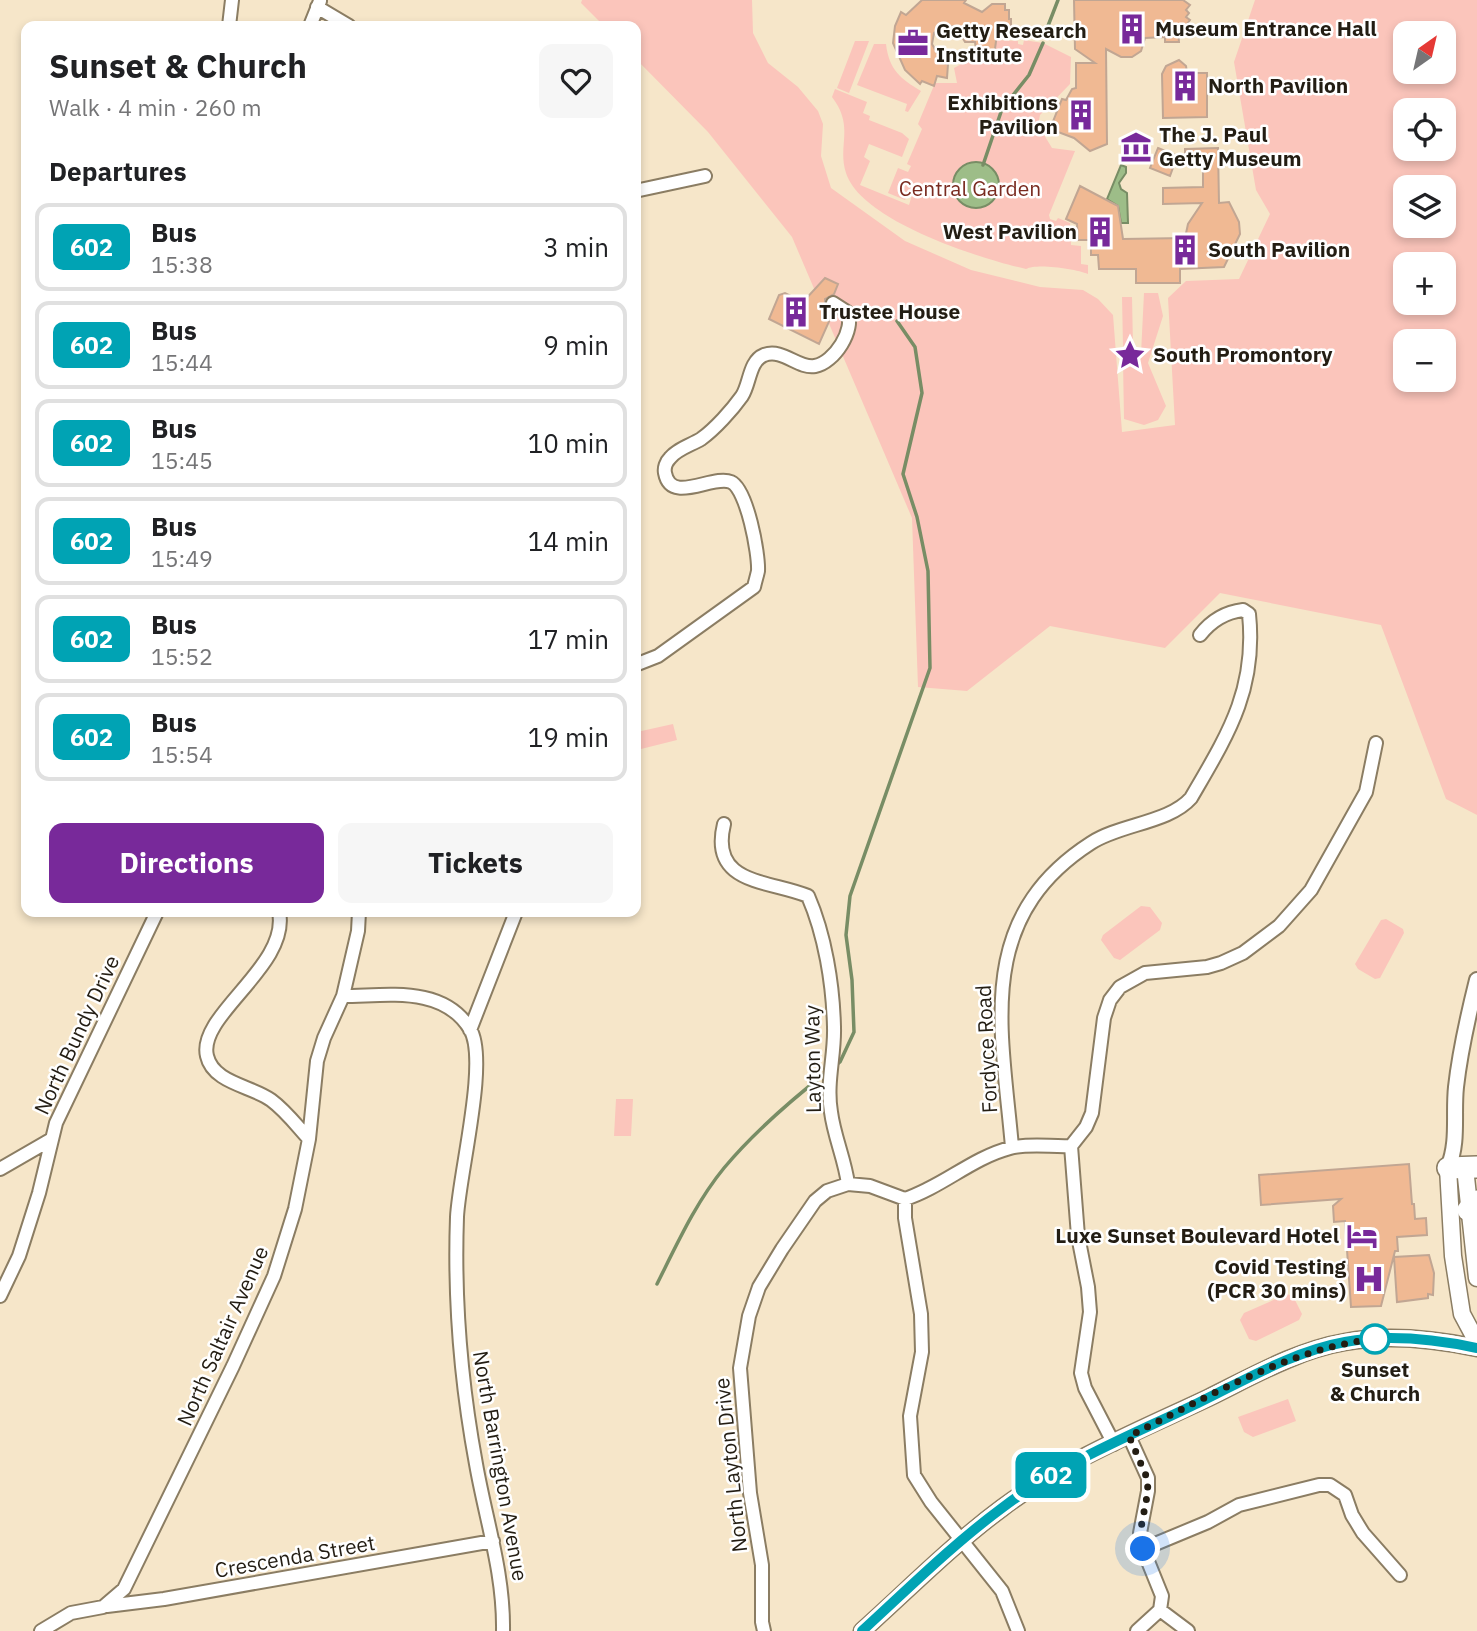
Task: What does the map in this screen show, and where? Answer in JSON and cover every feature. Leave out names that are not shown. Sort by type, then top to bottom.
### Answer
[{"type":"main road","points":[[1462,1171],[1472,1205],[1477,1278]]},
{"type":"main road","points":[[1462,1171],[1453,1256],[1462,1314],[1477,1342]]},
{"type":"main road","points":[[862,1631],[962,1539],[1029,1489],[1069,1465],[1281,1363],[1326,1346],[1388,1338],[1446,1342],[1477,1348]]},
{"type":"street","points":[[230,21],[232,0]]},
{"type":"street","points":[[312,21],[319,3],[342,21]]},
{"type":"street","points":[[641,190],[705,176]]},
{"type":"street","points":[[641,663],[658,656],[754,587],[758,572],[750,521],[738,487],[730,481],[719,480],[691,487],[679,488],[671,485],[665,476],[669,459],[702,438],[731,408],[747,387],[756,361],[765,355],[783,355],[805,366],[826,362],[848,332],[847,312],[834,303]]},
{"type":"street","name":"Fordyce Road","points":[[1012,1147],[1001,1012],[1002,977],[1013,935],[1027,907],[1064,863],[1114,830],[1172,812],[1183,807],[1191,798],[1240,708],[1250,651],[1249,614],[1243,610],[1229,614],[1209,624],[1200,635]]},
{"type":"street","points":[[1114,1444],[1085,1388],[1081,1373],[1090,1312],[1078,1236],[1071,1146],[1086,1127],[1092,1113],[1104,1018],[1110,1000],[1120,987],[1145,972],[1207,967],[1221,963],[1259,943],[1279,926],[1311,890],[1361,800],[1371,775],[1376,743]]},
{"type":"street","name":"Layton Way","points":[[724,824],[720,842],[724,858],[731,867],[744,877],[808,896],[813,908],[828,971],[835,1029],[829,1076],[831,1113],[844,1158],[848,1184]]},
{"type":"street","name":"North Bundy Drive","points":[[0,1296],[19,1256],[39,1193],[56,1123],[155,917]]},
{"type":"street","points":[[280,917],[282,926],[275,943],[258,971],[215,1025],[207,1040],[207,1056],[214,1069],[227,1079],[257,1091],[274,1102],[309,1139]]},
{"type":"street","name":"North Saltair Avenue","points":[[103,1607],[119,1596],[129,1581],[274,1276],[295,1209],[309,1139],[317,1061],[324,1038],[344,996],[359,917]]},
{"type":"street","points":[[470,1030],[514,917]]},
{"type":"street","points":[[1462,1171],[1456,1090],[1464,1034],[1477,980]]},
{"type":"street","points":[[344,996],[424,996],[457,1013],[470,1030]]},
{"type":"street","name":"North Barrington Avenue","points":[[470,1030],[478,1066],[457,1216],[459,1334],[469,1430],[503,1601],[503,1631]]},
{"type":"street","points":[[0,1169],[51,1139]]},
{"type":"street","points":[[848,1184],[870,1186],[905,1199],[922,1194],[994,1154],[1012,1147],[1071,1146]]},
{"type":"street","name":"North Layton Drive","points":[[764,1631],[762,1565],[743,1429],[741,1349],[760,1287],[782,1249],[816,1201],[827,1191],[848,1184]]},
{"type":"street","points":[[905,1199],[905,1218],[922,1314],[922,1352],[910,1416],[914,1475],[931,1502],[1002,1591],[1018,1631]]},
{"type":"street","points":[[1129,1436],[1147,1478],[1148,1491],[1140,1533],[1143,1549],[1160,1585],[1162,1596],[1160,1610],[1136,1631]]},
{"type":"street","points":[[1143,1549],[1208,1522],[1239,1505],[1320,1485],[1330,1485],[1345,1495],[1352,1515],[1363,1533],[1400,1575]]},
{"type":"street","name":"Crescenda Street","points":[[103,1607],[164,1600],[493,1541]]},
{"type":"street","points":[[41,1631],[71,1613],[103,1607]]},
{"type":"street","points":[[1160,1610],[1188,1631]]},
{"type":"green space","points":[[582,0],[752,0],[753,33],[768,63],[798,87],[818,111],[823,124],[821,156],[831,188],[905,241],[971,270],[1040,287],[1083,290],[1098,299],[1113,315],[1122,432],[1175,425],[1168,298],[1186,281],[1239,279],[1270,214],[1256,190],[1234,62],[1255,0],[1477,0],[1477,815],[1446,799],[1381,625],[1220,593],[1165,648],[1050,626],[967,691],[918,687],[912,518],[792,237],[708,132],[641,64],[641,21],[599,21],[581,3]]},
{"type":"green space","name":"Central Garden","points":[[996,40],[1018,41],[1018,44],[1023,45],[1024,40],[1043,43],[1071,57],[1070,84],[1040,115],[1038,125],[1052,148],[1075,151],[1049,215],[1050,219],[1056,221],[1058,218],[1070,223],[1071,245],[1081,246],[1081,264],[1088,265],[1088,274],[1057,267],[1026,269],[953,247],[898,222],[874,207],[856,190],[846,173],[843,118],[832,97],[835,89],[867,102],[863,113],[870,116],[869,120],[902,133],[909,139],[902,157],[869,144],[864,157],[870,161],[860,185],[909,205],[912,195],[908,194],[905,200],[888,193],[898,168],[908,172],[911,166],[907,164],[922,129],[918,124],[935,83],[957,83],[954,68],[967,61],[975,47],[994,55]]},
{"type":"green space","points":[[855,41],[869,41],[849,93],[837,88]]},
{"type":"green space","points":[[874,44],[886,44],[890,61],[897,73],[921,91],[908,112],[905,111],[907,104],[857,85]]},
{"type":"green space","points":[[1144,293],[1158,293],[1163,316],[1148,363],[1166,406],[1158,420],[1144,425],[1124,419],[1123,361],[1137,361],[1137,355],[1141,354]]},
{"type":"green space","points":[[1122,297],[1132,297],[1133,346],[1123,346]]},
{"type":"green space","points":[[673,724],[677,740],[641,749],[641,731]]},
{"type":"green space","points":[[1141,906],[1150,907],[1162,923],[1160,930],[1120,960],[1114,958],[1101,940],[1103,935]]},
{"type":"green space","points":[[1386,919],[1403,929],[1404,933],[1380,978],[1375,979],[1358,969],[1355,964],[1381,920]]},
{"type":"green space","points":[[616,1099],[633,1099],[631,1136],[614,1136]]},
{"type":"green space","points":[[1287,1294],[1293,1296],[1302,1314],[1299,1320],[1256,1341],[1249,1339],[1240,1320],[1244,1313]]},
{"type":"green space","points":[[1288,1399],[1296,1421],[1253,1437],[1244,1432],[1238,1417]]},
{"type":"shaded area","points":[[976,162],[992,169],[999,185],[992,201],[976,208],[960,201],[953,185],[960,169]]},
{"type":"shaded area","points":[[1121,165],[1126,167],[1126,173],[1119,183],[1121,189],[1127,193],[1128,223],[1121,223],[1118,206],[1107,199]]},
{"type":"building","name":"Getty Research Institute","points":[[922,0],[966,0],[964,3],[982,12],[992,4],[1005,4],[1005,10],[1009,10],[1011,19],[1011,32],[997,34],[994,56],[976,50],[975,42],[965,42],[956,26],[940,27],[934,33],[932,44],[943,57],[941,62],[948,64],[947,78],[937,76],[934,86],[922,81],[920,84],[905,70],[893,43],[895,26],[901,12],[906,15]]},
{"type":"building","points":[[1074,0],[1183,0],[1190,5],[1186,10],[1189,13],[1186,17],[1190,20],[1187,24],[1195,31],[1178,31],[1179,42],[1165,42],[1165,37],[1145,38],[1141,51],[1132,57],[1121,57],[1106,49],[1107,144],[1090,151],[1074,138],[1050,129],[1062,99],[1066,100],[1072,89],[1076,88],[1076,63],[1095,63],[1075,49]]},
{"type":"building","name":"North Pavilion","points":[[1179,60],[1186,66],[1187,73],[1207,73],[1207,117],[1163,118],[1162,74],[1166,66]]},
{"type":"building","points":[[1158,148],[1185,159],[1185,149],[1218,148],[1219,203],[1229,202],[1239,222],[1240,234],[1224,267],[1180,269],[1180,283],[1136,283],[1136,269],[1099,269],[1098,255],[1091,255],[1091,240],[1078,240],[1077,224],[1066,219],[1080,186],[1118,206],[1123,239],[1185,238],[1188,224],[1202,203],[1163,204],[1163,188],[1203,187],[1203,164],[1174,165],[1170,176],[1150,168]]},
{"type":"building","name":"Trustee House","points":[[825,278],[838,284],[834,294],[825,299],[825,314],[831,317],[819,344],[769,319],[779,295],[785,293],[803,302]]},
{"type":"building","name":"Luxe Sunset Boulevard Hotel","points":[[1409,1164],[1415,1219],[1426,1218],[1427,1235],[1397,1237],[1398,1251],[1395,1251],[1381,1306],[1351,1307],[1345,1221],[1334,1222],[1333,1206],[1341,1199],[1261,1205],[1259,1175]]},
{"type":"building","points":[[1429,1255],[1434,1273],[1433,1295],[1397,1302],[1394,1257]]},
{"type":"waterway","points":[[1046,31],[1058,0]]},
{"type":"waterway","points":[[983,165],[1002,109],[1029,75],[1043,43]]},
{"type":"waterway","points":[[835,1066],[840,1062],[854,1032],[852,980],[846,935],[850,896],[930,668],[928,571],[917,517],[903,474],[922,393],[915,347],[897,321]]},
{"type":"waterway","points":[[657,1284],[696,1209],[724,1168],[773,1117],[827,1072]]},
{"type":"bus line","name":"602","points":[[862,1631],[962,1539],[1029,1489],[1069,1465],[1281,1363],[1326,1346],[1362,1339],[1439,1341],[1477,1348]]},
{"type":"place","name":"Museum Entrance Hall","points":[[1132,29]]},
{"type":"place","name":"Getty Research Institute","points":[[913,43]]},
{"type":"place","name":"North Pavilion","points":[[1185,86]]},
{"type":"place","name":"Exhibitions Pavilion","points":[[1081,115]]},
{"type":"place","name":"The J. Paul Getty Museum","points":[[1136,147]]},
{"type":"place","name":"West Pavilion","points":[[1100,232]]},
{"type":"place","name":"South Pavilion","points":[[1185,250]]},
{"type":"place","name":"Trustee House","points":[[796,312]]},
{"type":"place","name":"South Promontory","points":[[1130,355]]},
{"type":"place","name":"Luxe Sunset Boulevard Hotel","points":[[1362,1236]]},
{"type":"place","name":"Covid Testing (PCR 30 mins)","points":[[1369,1279]]},
{"type":"place","name":"Sunset & Church","points":[[1375,1339]]},
{"type":"route","points":[[1143,1549],[1140,1533],[1148,1491],[1147,1478],[1129,1436],[1309,1352],[1343,1342],[1388,1338],[1375,1339]]}]
